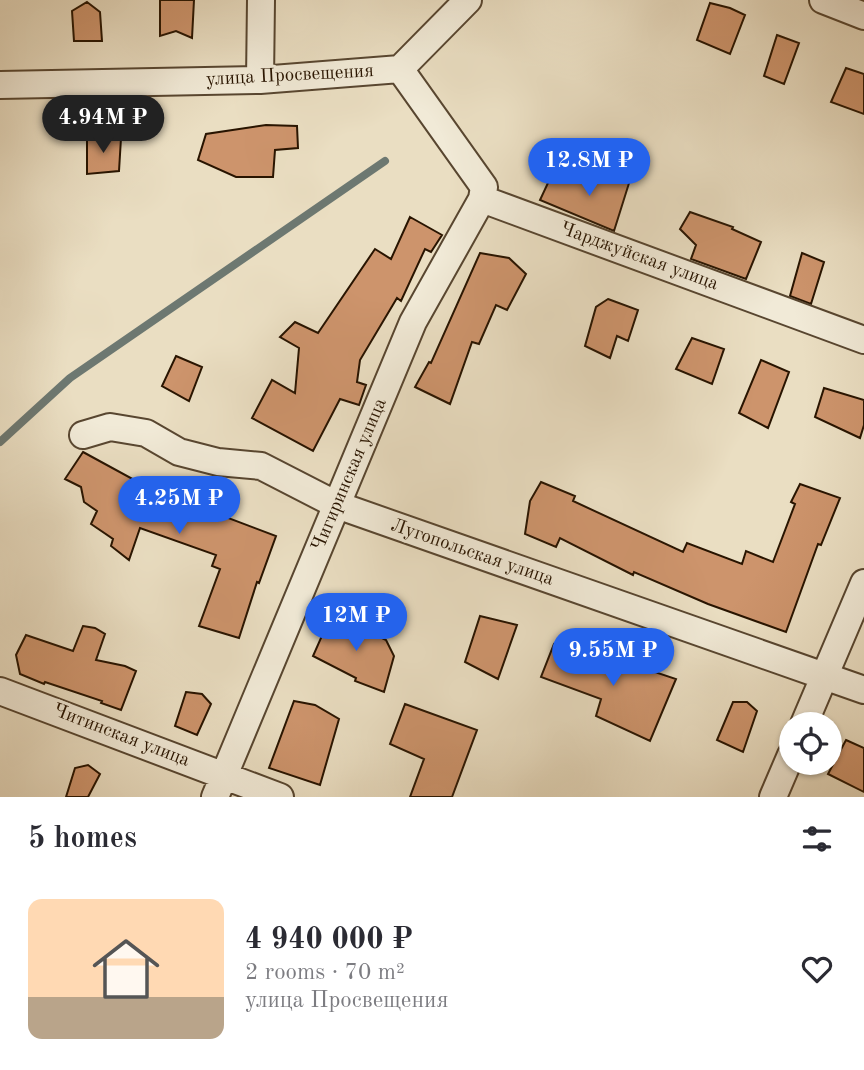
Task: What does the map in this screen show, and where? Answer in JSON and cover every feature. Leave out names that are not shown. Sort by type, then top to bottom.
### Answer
[{"type":"street","points":[[260,80],[261,0]]},
{"type":"street","name":"улица Просвещения","points":[[0,85],[260,80],[400,69],[468,0]]},
{"type":"street","points":[[822,0],[864,16]]},
{"type":"street","points":[[400,69],[484,187],[482,199]]},
{"type":"street","name":"Чарджуйская улица","points":[[482,199],[864,340]]},
{"type":"street","name":"Чигиринская улица","points":[[219,786],[413,322],[482,199]]},
{"type":"street","name":"Лугопольская улица","points":[[83,435],[110,428],[146,433],[179,452],[218,462],[261,466],[337,505],[864,690]]},
{"type":"street","points":[[809,712],[864,583]]},
{"type":"street","name":"Читинская улица","points":[[0,691],[219,786],[280,797]]},
{"type":"street","points":[[773,797],[782,775]]},
{"type":"building","points":[[160,0],[194,0],[192,38],[176,31],[160,36]]},
{"type":"building","points":[[87,2],[100,12],[102,41],[74,41],[72,11]]},
{"type":"building","points":[[710,3],[745,15],[730,54],[697,40]]},
{"type":"building","points":[[777,35],[799,43],[784,84],[764,76]]},
{"type":"building","points":[[846,68],[864,74],[864,114],[831,102]]},
{"type":"building","points":[[266,125],[297,126],[298,148],[275,150],[273,177],[236,177],[198,160],[206,134]]},
{"type":"building","points":[[121,138],[119,171],[87,174],[87,139]]},
{"type":"building","points":[[554,170],[589,186],[619,172],[630,180],[614,231],[540,200]]},
{"type":"building","points":[[690,212],[733,227],[732,229],[761,242],[746,279],[691,259],[696,245],[680,229]]},
{"type":"building","points":[[410,217],[442,235],[431,252],[425,249],[401,301],[397,298],[360,360],[357,382],[366,385],[359,405],[340,399],[313,451],[252,418],[272,380],[295,393],[299,348],[280,337],[295,322],[318,333],[375,249],[391,259]]},
{"type":"building","points":[[480,253],[509,258],[526,274],[507,310],[496,305],[479,344],[472,342],[450,404],[415,387],[429,362],[431,363]]},
{"type":"building","points":[[802,253],[824,262],[811,304],[790,296]]},
{"type":"building","points":[[608,299],[638,310],[628,341],[617,336],[610,358],[585,346],[596,307]]},
{"type":"building","points":[[692,338],[724,349],[712,384],[676,369]]},
{"type":"building","points":[[176,356],[202,367],[189,401],[162,386]]},
{"type":"building","points":[[761,360],[789,372],[768,428],[739,413]]},
{"type":"building","points":[[824,388],[864,400],[864,425],[860,438],[815,417]]},
{"type":"building","points":[[83,452],[180,505],[183,499],[197,503],[208,508],[207,510],[276,536],[259,583],[257,582],[239,638],[199,626],[220,569],[212,566],[216,555],[140,528],[129,560],[111,546],[113,539],[91,524],[97,511],[84,502],[81,487],[65,479]]},
{"type":"building","points":[[541,482],[575,496],[573,501],[683,552],[687,543],[742,564],[746,551],[773,562],[795,504],[791,502],[800,484],[840,498],[821,545],[818,544],[786,632],[708,604],[634,572],[633,575],[560,538],[556,547],[525,534],[530,501]]},
{"type":"building","points":[[332,613],[386,640],[394,656],[384,692],[355,681],[356,678],[313,656]]},
{"type":"building","points":[[480,616],[517,625],[498,679],[465,662]]},
{"type":"building","points":[[83,626],[95,628],[105,634],[96,660],[136,671],[121,710],[20,674],[16,655],[26,635],[73,651]]},
{"type":"building","points":[[554,644],[577,649],[613,666],[616,659],[676,679],[650,741],[596,716],[601,699],[541,677]]},
{"type":"building","points":[[186,692],[202,694],[211,704],[197,735],[175,726]]},
{"type":"building","points":[[294,701],[315,705],[339,719],[320,785],[269,768]]},
{"type":"building","points":[[733,702],[747,702],[757,711],[743,752],[717,740]]},
{"type":"building","points":[[405,704],[477,730],[452,797],[410,797],[424,759],[390,744]]},
{"type":"building","points":[[846,740],[864,748],[864,792],[830,775],[842,775],[842,748]]},
{"type":"building","points":[[88,765],[100,774],[88,797],[66,797],[75,768]]},
{"type":"waterway","points":[[0,442],[70,378],[385,161]]}]
